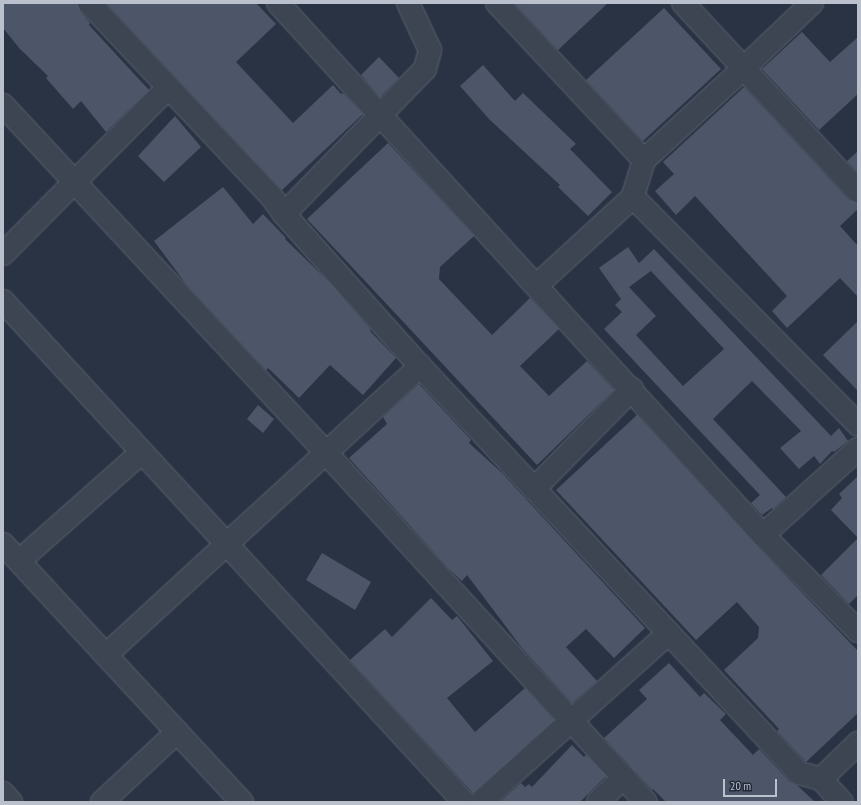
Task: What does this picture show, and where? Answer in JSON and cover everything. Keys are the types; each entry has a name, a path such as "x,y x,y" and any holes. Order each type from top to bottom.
{"street":[{"path":"88,3 271,196 284,214 420,366 799,773 821,779 842,802"},
{"path":"278,3 632,389 763,535 858,631"},
{"path":"284,214 425,69 430,50 408,3"},
{"path":"497,3 644,160"},
{"path":"683,3 858,191"},
{"path":"537,285 633,197 644,160 812,3"},
{"path":"3,254 168,88"},
{"path":"3,105 76,182 646,802"},
{"path":"633,197 858,424"},
{"path":"3,301 464,802"},
{"path":"106,655 420,366"},
{"path":"534,489 632,389"},
{"path":"763,535 858,449"},
{"path":"19,561 142,452"},
{"path":"3,544 242,802"},
{"path":"481,802 669,634"},
{"path":"102,802 177,732"},
{"path":"821,779 858,743"},
{"path":"598,802 624,777"},
{"path":"3,793 11,802"}],"building":[{"path":"3,3 77,3 80,11 90,23 89,25 149,90 106,132 81,101 73,109 46,78 48,76 20,49 3,28"},
{"path":"106,3 256,3 276,24 236,62 293,123 333,85 363,114 282,190"},
{"path":"514,3 608,3 558,50"},
{"path":"664,8 721,69 643,141 586,80"},
{"path":"802,32 830,62 858,37 858,94 819,130 762,69"},
{"path":"379,57 399,78 380,97 361,75"},
{"path":"483,65 515,101 523,93 576,144 570,149 612,192 588,216 558,187 560,185 489,119 460,86"},
{"path":"744,87 849,200 858,203 858,209 840,226 858,246 858,297 840,278 787,328 772,311 787,296 695,196 676,215 655,191 674,174 663,162"},
{"path":"175,116 201,147 164,182 138,156"},
{"path":"388,143 474,236 440,267 439,279 492,335 530,298 559,329 520,366 549,396 587,361 614,390 537,465 307,219"},
{"path":"858,151 858,173 847,161"},
{"path":"223,187 253,224 263,214 286,238 285,239 327,280 371,330 370,331 396,358 363,395 330,365 299,398 268,368 266,370 186,284 154,241"},
{"path":"628,247 639,263 654,249 831,436 839,428 848,441 834,452 832,451 820,464 814,456 799,469 780,448 801,431 752,381 713,419 786,497 773,509 772,508 762,515 751,503 760,495 604,329 622,312 615,305 621,299 599,268","holes":["651,271 724,349 683,386 636,335 656,316 629,287"]},
{"path":"858,321 858,391 823,355"},
{"path":"419,384 471,440 469,443 502,473 645,628 614,658 586,629 566,647 597,681 572,703 522,648 467,575 462,581 449,569 349,458 387,424 383,417"},
{"path":"258,405 274,419 263,433 247,419"},
{"path":"637,415 754,543 858,651 858,713 806,762 777,731 779,729 724,670 758,638 759,627 737,602 696,640 556,490"},
{"path":"858,476 858,538 831,510 842,498 839,494"},
{"path":"858,538 858,595 849,604 821,575"},
{"path":"322,553 371,582 355,610 306,580"},
{"path":"431,598 452,620 457,616 493,661 447,698 475,732 525,688 554,720 473,793 350,660 385,629 392,637"},
{"path":"669,663 700,697 704,693 726,714 720,720 753,755 759,749 790,782 798,786 815,802 666,802 653,789 652,790 604,738 647,699 639,690"},
{"path":"572,745 584,757 586,755 606,776 580,802 500,802 521,783 525,787 529,784 532,787"}]}
